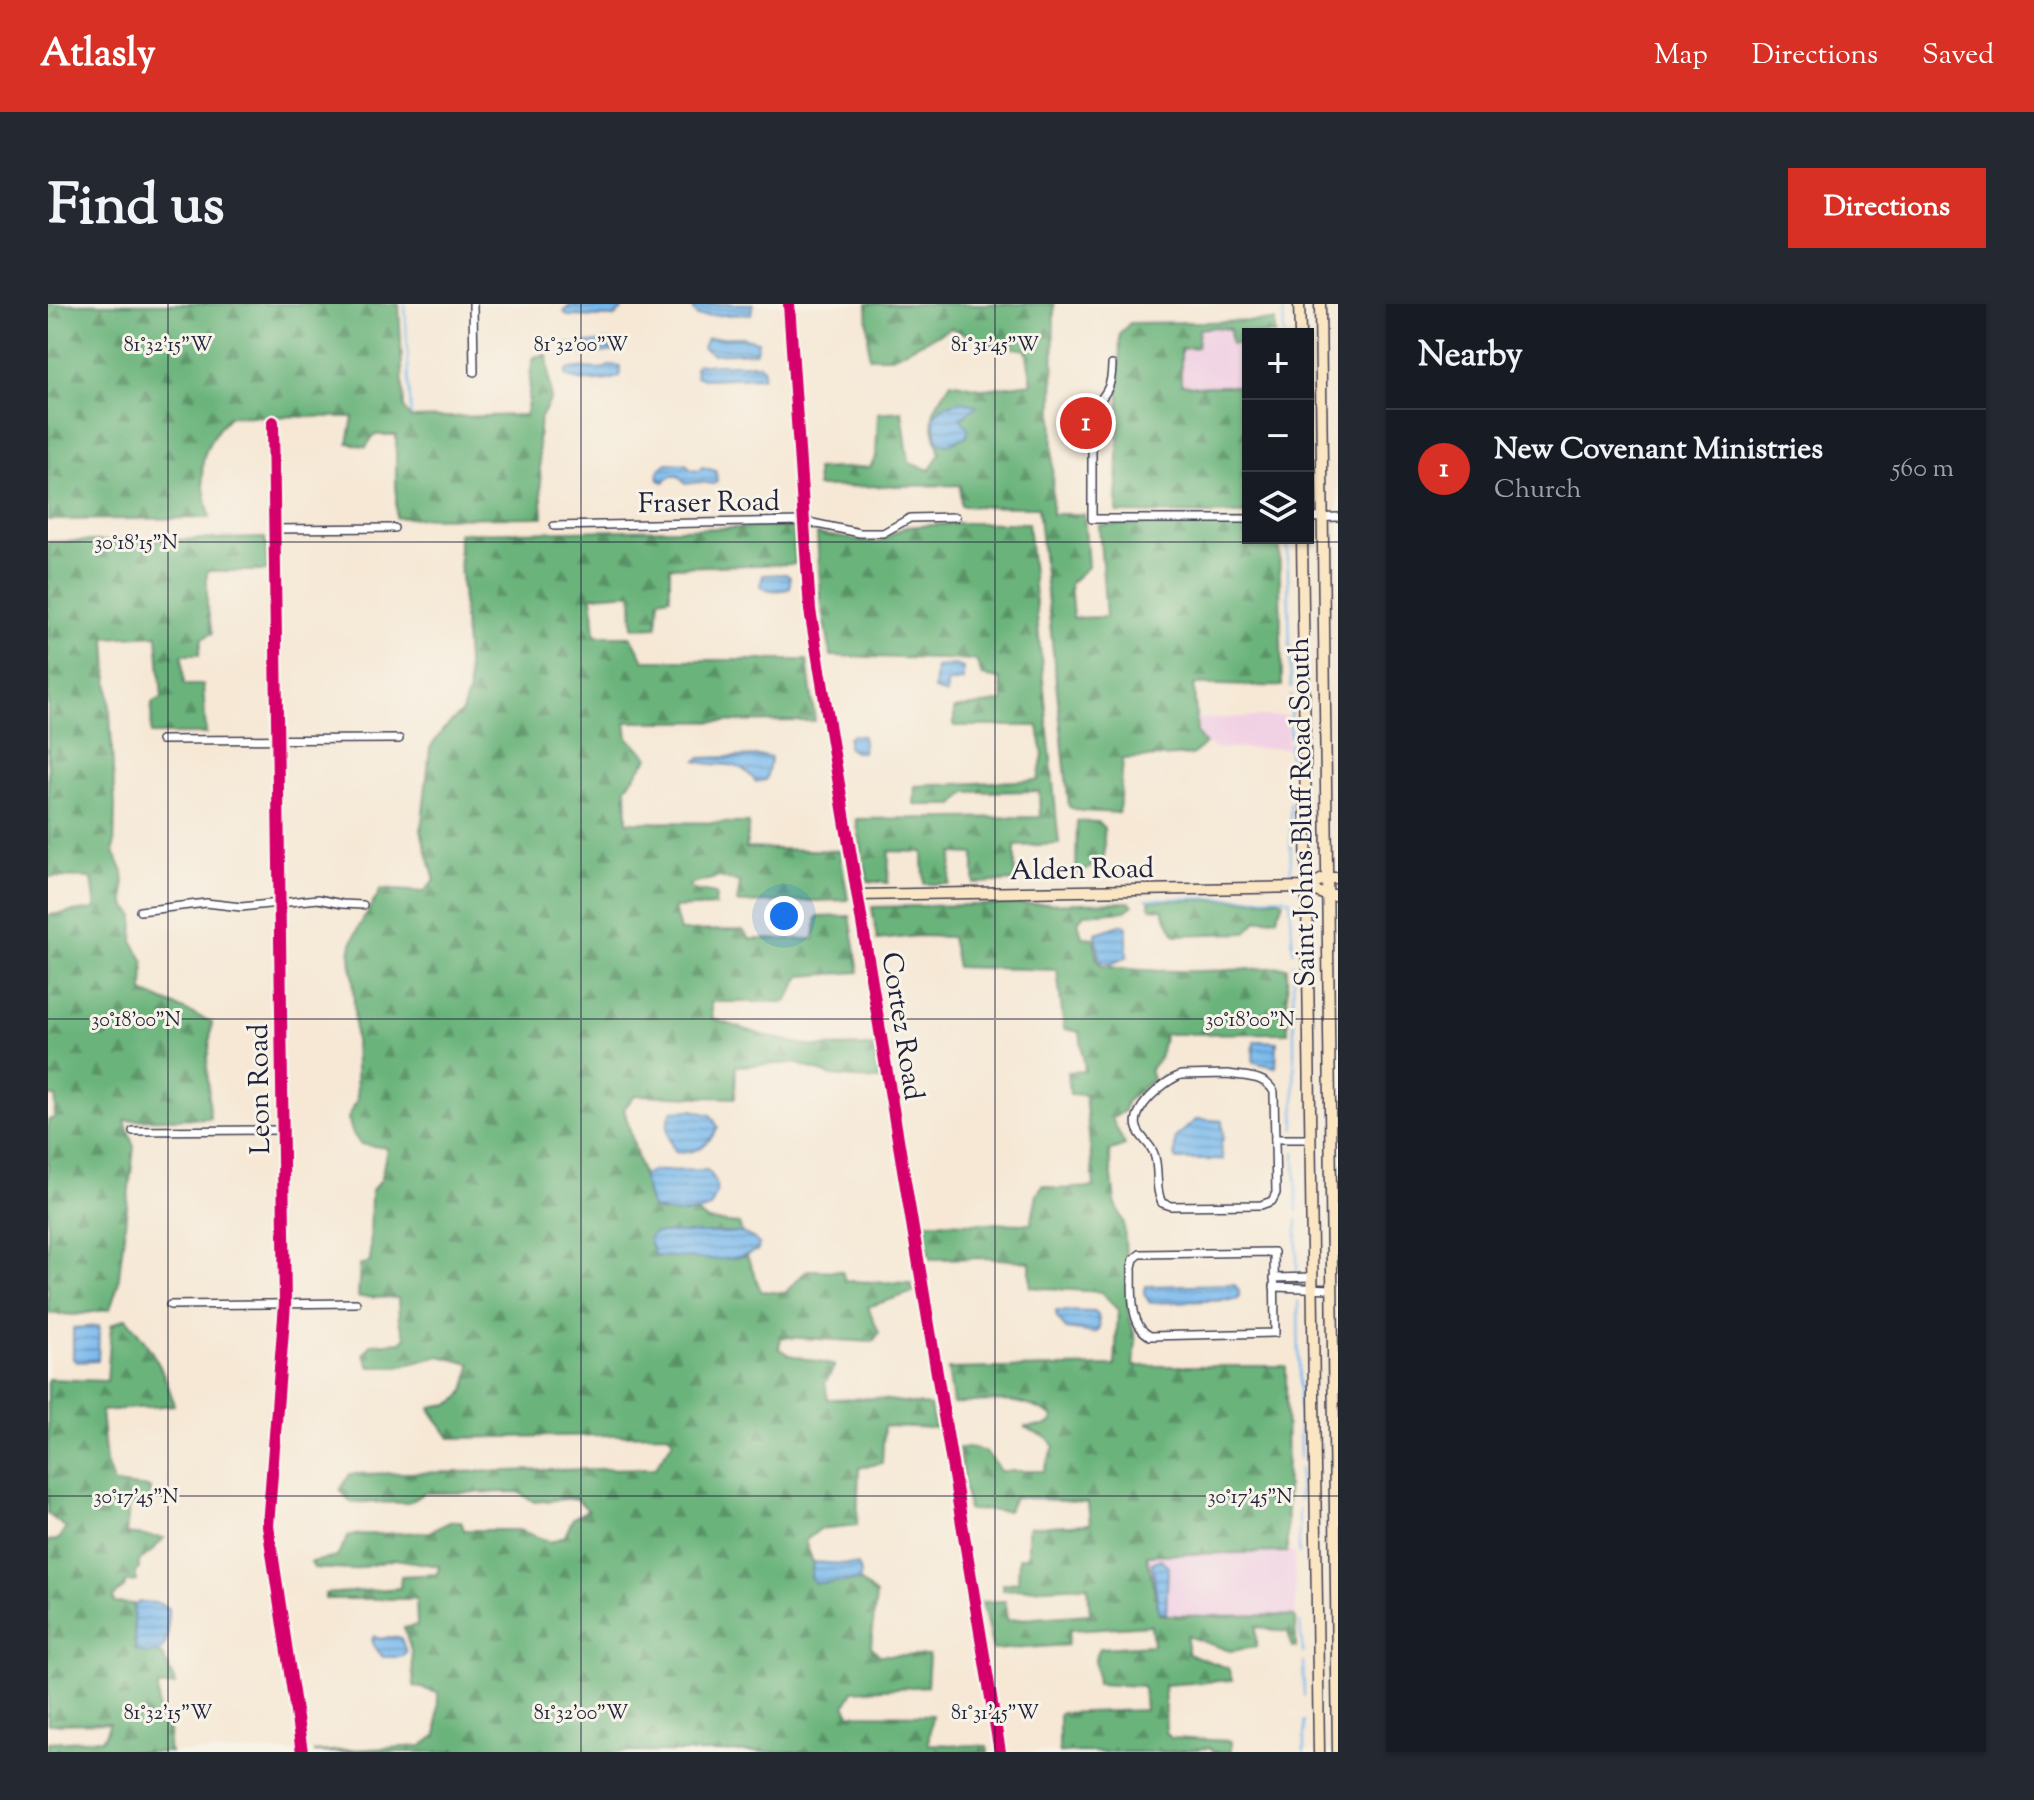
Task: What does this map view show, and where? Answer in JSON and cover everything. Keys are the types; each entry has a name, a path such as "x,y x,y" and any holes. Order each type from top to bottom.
{"main road":[{"name":"Cortez Road","path":"789,304 810,610 1000,1752"},
{"path":"1299,304 1300,328"},
{"name":"Saint Johns Bluff Road South","path":"1320,304 1338,1752"},
{"name":"Saint Johns Bluff Road South","path":"1302,544 1319,1752"},
{"name":"Alden Road","path":"1307,887 1325,878 1338,878"},
{"name":"Alden Road","path":"858,895 1307,887 1325,895 1338,895"},
{"path":"1318,1606 1337,1605"}],"street":[{"path":"473,304 474,372"},
{"path":"1112,365 1110,388 1092,416 1092,519 1242,519"},
{"name":"Leon Road","path":"273,422 285,1304 268,1526 302,1752"},
{"name":"Fraser Road","path":"554,526 803,521 849,531 883,533 910,518 956,517"},
{"path":"1314,518 1338,517"},
{"path":"273,529 394,528"},
{"path":"161,740 399,739"},
{"path":"140,911 206,903 241,907 318,899 363,905"},
{"path":"1228,1074 1263,1080 1270,1084 1274,1092 1275,1139 1276,1193 1272,1201 1261,1205 1171,1206 1162,1203 1158,1195 1154,1151 1139,1133 1136,1114 1174,1077 1181,1075 1228,1074"},
{"path":"133,1131 282,1130"},
{"path":"1275,1139 1310,1139"},
{"path":"1274,1252 1274,1278 1275,1333 1150,1336 1141,1332 1136,1323 1132,1267 1134,1259 1140,1254 1274,1252"},
{"path":"1274,1278 1312,1277"},
{"path":"1274,1287 1333,1289"},
{"path":"170,1305 356,1303"}],"shaded area":[{"path":"1199,329 1231,329 1231,344 1242,344 1242,386 1181,384 1181,349"},
{"path":"1287,716 1288,748 1217,749 1205,744 1197,734 1196,719"},
{"path":"1294,1552 1296,1620 1293,1616 1266,1614 1189,1617 1159,1614 1147,1555"}],"green space":[{"path":"48,304 399,304 404,407 410,418 525,415 534,357 547,354 551,399 540,419 538,439 543,517 396,518 396,435 374,435 366,447 348,443 353,417 229,416 205,453 202,475 210,518 48,520"},
{"path":"867,304 1054,304 1052,514 1084,514 1088,567 1070,583 1073,618 1106,617 1099,525 1242,523 1242,544 1279,544 1282,686 1194,685 1197,734 1205,744 1192,755 1123,759 1119,813 1081,811 1069,807 1038,507 961,506 960,485 817,487 816,469 870,467 876,457 878,413 902,411 909,463 930,470 940,453 933,415 951,382 985,389 1032,383 1026,350 988,343 951,328 892,357 869,357"},
{"path":"1275,321 1275,328 1242,328 1242,344 1231,344 1230,329 1199,329 1197,347 1181,349 1181,384 1242,386 1242,514 1117,513 1120,333 1130,323"},
{"path":"1028,523 1059,844 1015,846 1015,881 974,883 974,854 953,853 949,884 924,884 923,852 889,851 888,883 868,881 856,819 1040,817 1039,791 966,792 954,805 914,805 915,786 1038,780 1043,755 1038,726 954,726 954,709 1003,701 1000,679 982,676 976,660 831,656 821,598 817,534 877,543 905,527"},
{"path":"791,527 795,564 670,567 670,597 659,599 657,627 633,628 632,593 592,596 595,636 631,636 644,660 807,660 815,721 626,722 628,738 649,757 626,787 627,822 749,823 746,848 840,851 848,900 737,903 740,882 719,877 689,885 693,890 716,894 715,906 674,908 680,931 743,930 750,939 814,939 817,917 850,916 859,972 801,976 786,1002 711,1002 713,1019 814,1047 873,1046 879,1080 832,1076 795,1063 736,1066 735,1098 635,1095 624,1109 651,1207 660,1212 698,1213 708,1221 739,1224 742,1233 654,1233 730,1258 747,1256 761,1291 785,1293 807,1270 842,1271 845,1281 910,1283 914,1292 868,1307 879,1333 873,1342 781,1337 779,1348 790,1355 835,1366 825,1383 828,1399 874,1398 930,1406 935,1428 884,1426 882,1463 859,1468 857,1525 820,1529 805,1541 813,1562 811,1579 815,1583 859,1581 876,1595 871,1646 879,1655 929,1655 927,1686 853,1691 845,1705 850,1714 932,1715 928,1744 987,1746 988,1752 313,1752 422,1746 437,1735 438,1693 414,1686 411,1651 404,1628 417,1625 416,1599 325,1599 325,1594 400,1588 401,1576 437,1574 439,1566 395,1559 351,1570 314,1568 311,1562 337,1557 349,1535 429,1532 452,1521 461,1521 464,1530 519,1530 551,1542 565,1536 573,1518 588,1510 576,1498 534,1502 518,1492 424,1493 408,1503 350,1502 340,1490 350,1474 655,1468 673,1441 668,1434 450,1438 430,1409 449,1404 460,1397 466,1388 471,1364 440,1356 398,1367 370,1367 364,1354 372,1344 401,1342 406,1337 399,1322 398,1298 358,1297 360,1265 370,1262 371,1191 381,1180 387,1148 360,1144 348,1118 357,1099 351,951 357,930 381,889 424,892 435,880 421,832 430,748 462,712 469,690 458,533"},
{"path":"265,538 268,571 207,571 207,605 212,633 202,639 199,655 182,655 184,685 203,685 206,734 151,734 152,703 162,698 157,635 106,638 115,806 114,852 123,872 125,905 134,915 133,942 144,962 143,992 212,1022 207,1067 210,1118 125,1120 134,1147 118,1285 110,1309 75,1315 48,1313 48,1120 54,1118 56,1097 48,1096 48,915 96,909 92,878 48,877 48,542"},
{"path":"1077,821 1098,822 1104,828 1104,859 1078,875 1076,873"},
{"path":"1150,900 1283,901 1277,918 1257,920 1246,933 1175,935 1162,909 1151,908 1149,904"},
{"path":"1129,902 1133,905 1125,911 1084,914 1078,921 1082,937 1094,938 1097,960 1102,966 1171,971 1287,967 1288,1033 1165,1034 1159,1059 1149,1071 1153,1079 1126,1102 1124,1111 1112,1119 1125,1145 1109,1151 1115,1202 1124,1223 1129,1314 1136,1341 1134,1366 1286,1366 1287,1552 1147,1555 1159,1614 1277,1615 1294,1616 1296,1620 1296,1647 1292,1647 1288,1632 1256,1627 1256,1647 1230,1651 1187,1636 1187,1653 1228,1668 1232,1680 1164,1685 1166,1733 1171,1738 1231,1741 1231,1752 1214,1752 1209,1748 1168,1752 1059,1752 1059,1713 1145,1710 1143,1686 1097,1684 1095,1658 1100,1648 1153,1645 1151,1625 1070,1630 1067,1645 993,1650 982,1602 1005,1601 1007,1620 1090,1614 1088,1586 1002,1590 1002,1584 1018,1582 1019,1558 1028,1556 1028,1527 1090,1524 1088,1503 1014,1497 1008,1511 968,1510 959,1448 984,1452 1000,1471 1044,1471 1054,1447 1048,1438 1024,1427 1044,1426 1052,1422 1053,1417 1017,1402 953,1404 948,1369 1115,1366 1118,1310 1101,1292 1030,1287 1030,1262 986,1258 930,1259 923,1222 1031,1224 1037,1194 1043,1185 1057,1189 1094,1187 1085,1095 1070,1094 1067,1072 1085,1071 1080,1032 1064,1029 1057,970 957,967 951,937 877,940 872,907"},
{"path":"126,1318 156,1358 174,1405 101,1411 106,1463 114,1484 150,1488 149,1501 136,1502 129,1508 126,1534 164,1538 139,1561 139,1569 135,1573 137,1581 126,1582 124,1588 113,1597 114,1603 134,1604 135,1649 163,1655 176,1685 158,1687 159,1725 170,1729 170,1752 48,1752 48,1742 103,1739 110,1723 48,1724 48,1541 58,1540 66,1528 48,1514 48,1379 107,1381 111,1325"}],"water":[{"path":"693,304 753,304 751,314 697,316"},
{"path":"570,305 620,306 622,310 614,317 568,316 564,312"},
{"path":"741,337 758,341 756,352 713,354 703,348 707,338"},
{"path":"612,341 620,344 620,350 585,354 565,349 565,345"},
{"path":"698,364 758,364 764,369 763,377 703,379 696,376 695,367"},
{"path":"620,366 620,376 593,381 566,376 566,371 571,369 600,369"},
{"path":"963,401 977,406 960,418 968,428 967,436 948,444 938,442 933,417 943,406"},
{"path":"667,463 686,464 691,470 699,471 702,467 716,471 717,482 685,484 679,476 671,476 664,482 659,480 658,471"},
{"path":"786,574 790,577 790,588 775,590 760,587 763,575"},
{"path":"955,665 963,668 963,681 947,683 947,694 934,690 936,667"},
{"path":"863,736 863,752 848,748 848,737"},
{"path":"771,757 766,780 756,782 735,766 696,761 700,758"},
{"path":"1123,924 1127,927 1127,957 1111,964 1103,963 1099,958 1096,933"},
{"path":"1254,1042 1277,1042 1276,1067 1253,1062"},
{"path":"693,1110 711,1115 718,1127 701,1147 689,1152 675,1152 668,1132 672,1111"},
{"path":"1197,1119 1222,1121 1223,1139 1220,1144 1223,1160 1177,1160 1175,1138"},
{"path":"707,1170 717,1188 710,1208 680,1214 651,1207 642,1175 653,1171"},
{"path":"654,1233 742,1233 759,1244 758,1250 734,1258 655,1256 648,1238"},
{"path":"1234,1284 1239,1290 1239,1297 1235,1300 1150,1303 1144,1294 1146,1286"},
{"path":"1056,1311 1094,1312 1098,1315 1100,1329 1095,1333 1066,1329"},
{"path":"99,1326 98,1361 77,1362 73,1359 73,1328"},
{"path":"1161,1559 1168,1567 1166,1614 1159,1612 1152,1563"},
{"path":"813,1562 858,1565 861,1572 859,1581 815,1583 811,1579"},
{"path":"138,1602 158,1603 168,1608 168,1637 161,1652 146,1654 136,1650 133,1608"},
{"path":"374,1636 380,1639 401,1638 406,1652 401,1657 383,1657 374,1646"}],"waterway":[{"path":"405,304 411,416"},
{"path":"1283,313 1284,328"},
{"path":"1287,544 1291,687"},
{"path":"1290,737 1291,695"},
{"path":"1289,758 1290,744"},
{"path":"1290,802 1291,876"},
{"path":"1146,899 1284,897 1289,900"},
{"path":"1290,899 1293,951"},
{"path":"1293,964 1295,1129"},
{"path":"1295,1152 1297,1211"},
{"path":"1297,1220 1297,1270"},
{"path":"1298,1301 1300,1459"},
{"path":"1299,1500 1300,1467"},
{"path":"1299,1509 1299,1554"},
{"path":"1300,1623 1303,1653"},
{"path":"1303,1662 1304,1696"},
{"path":"1304,1721 1304,1752"}],"cycle path":[{"path":"789,304 810,610 1000,1752"},
{"path":"273,422 285,1304 268,1526 302,1752"}],"place":[{"name":"New Covenant Ministries","path":"1086,423"}]}
